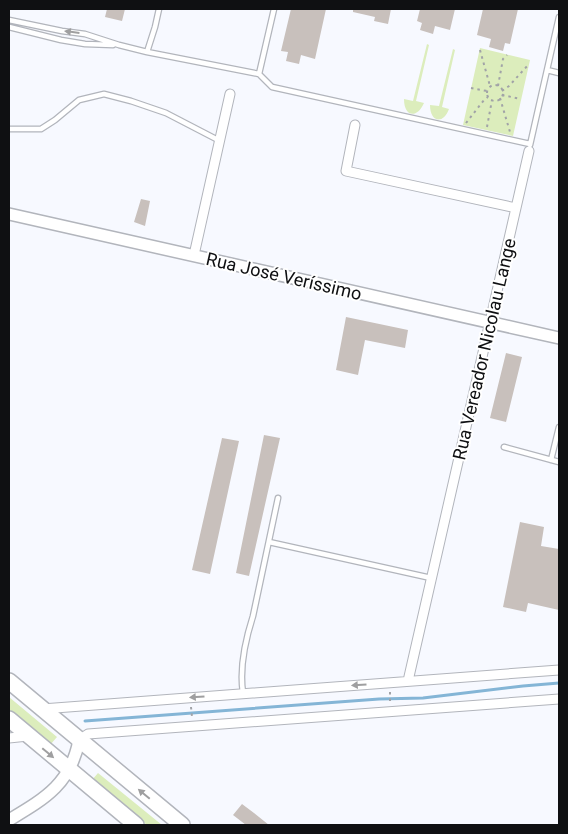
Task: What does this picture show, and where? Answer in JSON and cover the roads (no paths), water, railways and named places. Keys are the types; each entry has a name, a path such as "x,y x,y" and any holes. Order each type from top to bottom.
{"highway":[{"path":"9,681 182,825"},
{"path":"9,720 136,825"}],"street":[{"path":"194,255 230,94"},
{"path":"355,125 346,170 516,208"},
{"name":"Rua Vereador Nicolau Lange","path":"408,681 530,147"},
{"name":"Rua José Veríssimo","path":"9,214 559,338"},
{"path":"42,708 559,670"},
{"path":"9,820 47,796 58,785 69,769 79,740 88,734 559,699"},
{"path":"9,738 28,736"}],"lane":[{"path":"147,52 159,9"},
{"path":"259,74 274,9"},
{"name":"Rua Vereador Nicolau Lange","path":"530,147 547,70 557,41 559,17"},
{"path":"9,20 85,34 147,52 259,74 272,87 530,147"},
{"path":"9,27 85,44 119,45"},
{"path":"547,70 559,73"},
{"path":"9,129 41,129 79,100 104,94 166,113 220,141"},
{"path":"551,460 559,427"},
{"path":"504,447 559,462"},
{"path":"243,694 241,683 242,665 247,633 253,616 278,498"},
{"path":"268,542 431,579"}],"waterway":[{"path":"85,721 379,699 423,698 559,683"}]}
